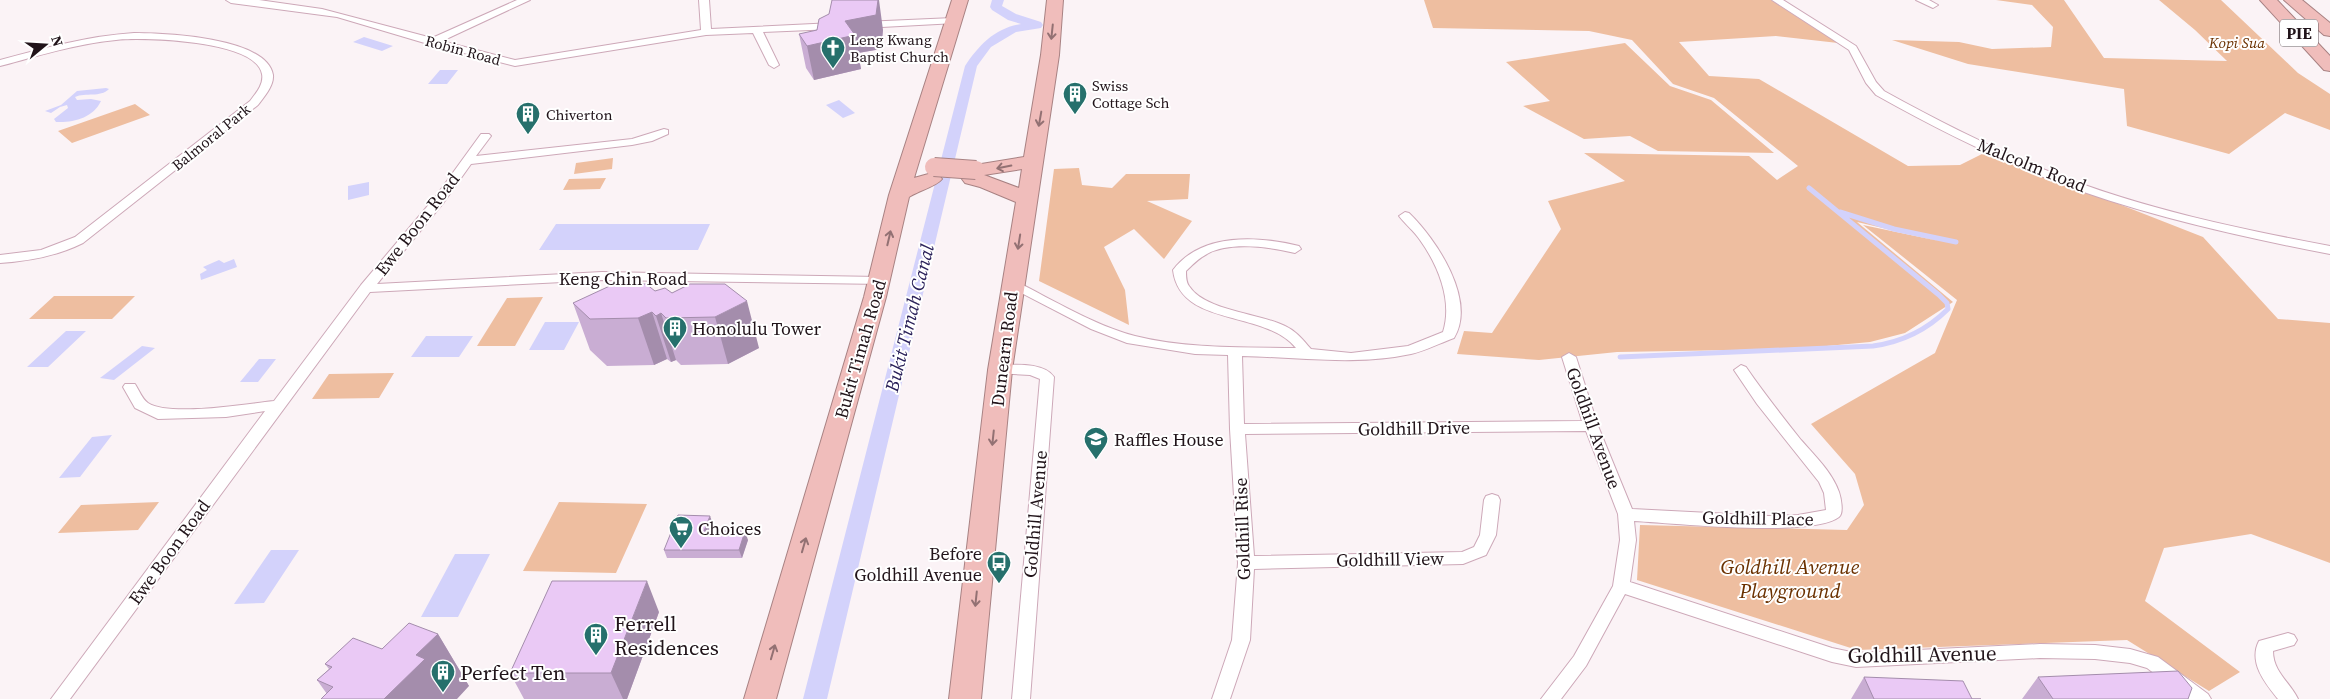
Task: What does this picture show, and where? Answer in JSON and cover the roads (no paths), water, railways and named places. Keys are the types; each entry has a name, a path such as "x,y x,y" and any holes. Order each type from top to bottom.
{"highway":[{"name":"Bukit Timah Road","path":"760,699 879,281 899,195 960,0"},
{"name":"Dunearn Road","path":"968,698 1000,370 1050,55 1055,0"},
{"name":"PIE","path":"2268,0 2330,66"},
{"name":"PIE","path":"2292,0 2330,30"},
{"path":"2306,0 2330,30"},
{"path":"914,147 920,158 933,173"},
{"path":"899,195 933,173 974,174 1033,161"},
{"path":"974,174 986,182 1026,199"}],"street":[{"name":"Robin Road","path":"231,0 287,5 351,18 431,42 515,63 706,32 953,22"},
{"path":"431,42 525,0"},
{"path":"704,0 706,32"},
{"name":"Malcolm Road","path":"1777,0 1853,48 1871,83 1880,93 1918,114 2006,157 2056,178 2141,206 2268,238 2330,250"},
{"path":"1921,0 1933,6"},
{"path":"757,30 774,65"},
{"name":"Balmoral Park","path":"0,63 75,44 133,36 216,43 246,52 263,64 268,71 267,82 263,92 254,103 79,240 60,250 44,254 0,259"},
{"name":"Ewe Boon Road","path":"466,162 632,142 648,139 664,132"},
{"name":"Ewe Boon Road","path":"60,699 277,405 366,288 440,199 485,136"},
{"path":"1012,285 1096,326 1132,340 1195,350 1307,353 1351,357 1410,350 1450,335 1454,314 1433,246 1418,227 1405,216"},
{"path":"1295,249 1268,242 1218,245 1202,251 1179,270 1182,287 1194,298 1214,307 1280,328 1301,342 1307,353"},
{"name":"Keng Chin Road","path":"366,288 602,276 879,281"},
{"name":"Goldhill Rise","path":"1221,699 1241,640 1246,563 1236,429 1235,355"},
{"name":"Goldhill Avenue","path":"1550,699 1580,661 1621,586 1628,540 1626,514 1591,426 1569,357"},
{"name":"Goldhill Avenue","path":"1000,370 1029,370 1047,377 1021,699"},
{"name":"Goldhill Place","path":"1626,514 1788,522 1830,518 1834,513 1832,493 1825,479 1768,409 1741,370"},
{"path":"130,387 140,405 158,414 226,412 277,405"},
{"name":"Goldhill Drive","path":"1236,429 1591,426"},
{"name":"Goldhill View","path":"1246,563 1463,558 1480,551 1488,534 1492,500"},
{"name":"Goldhill Avenue","path":"1621,586 1856,660 2040,651 2095,652 2130,656 2152,662 2202,699"},
{"path":"2288,640 2265,646 2262,654 2270,672 2289,699"}],"water":[{"path":"364,37 393,46 382,51 353,42"},
{"path":"440,70 458,70 447,84 428,84"},
{"path":"109,89 105,92 75,97 77,100 91,99 101,101 93,112 82,118 69,122 56,122 54,119 68,108 67,105 51,113 45,111 61,105 77,91"},
{"path":"839,100 855,113 843,118 826,105"},
{"path":"369,182 369,195 348,200 348,186"},
{"path":"556,224 710,224 698,250 539,250"},
{"path":"234,259 237,267 201,280 200,274 207,270 203,267 219,260 224,263"},
{"path":"545,322 579,322 564,350 529,350"},
{"path":"66,331 86,331 48,367 27,367"},
{"path":"426,336 473,336 459,357 411,357"},
{"path":"142,346 155,348 114,380 100,378"},
{"path":"259,359 276,359 258,382 240,382"},
{"path":"112,435 80,477 59,478 92,437"},
{"path":"271,550 299,550 264,603 234,604"},
{"path":"455,554 490,554 458,617 421,617"}],"waterway":[{"name":"Bukit Timah Canal","path":"998,0 996,7 1012,17 1034,24"},
{"name":"Bukit Timah Canal","path":"815,699 971,66 987,44 1013,29 1037,25"},
{"path":"1620,357 1873,346 1913,334 1932,323 1948,309 1947,303 1939,295 1809,188"},
{"path":"1840,212 1894,229 1956,242"}],"place":[{"name":"Leng Kwang Baptist Church","path":"833,69"},
{"name":"Swiss Cottage Sch","path":"1075,115"},
{"name":"Chiverton","path":"528,135"},
{"name":"Honolulu Tower","path":"675,349"},
{"name":"Raffles House","path":"1096,460"},
{"name":"Choices","path":"681,549"},
{"name":"Before Goldhill Avenue","path":"999,584"},
{"name":"Ferrell Residences","path":"596,656"},
{"name":"Perfect Ten","path":"443,693"}],"park label":[{"name":"Kopi Sua","path":"2237,42"},
{"name":"Goldhill Avenue Playground","path":"1790,578"}]}
